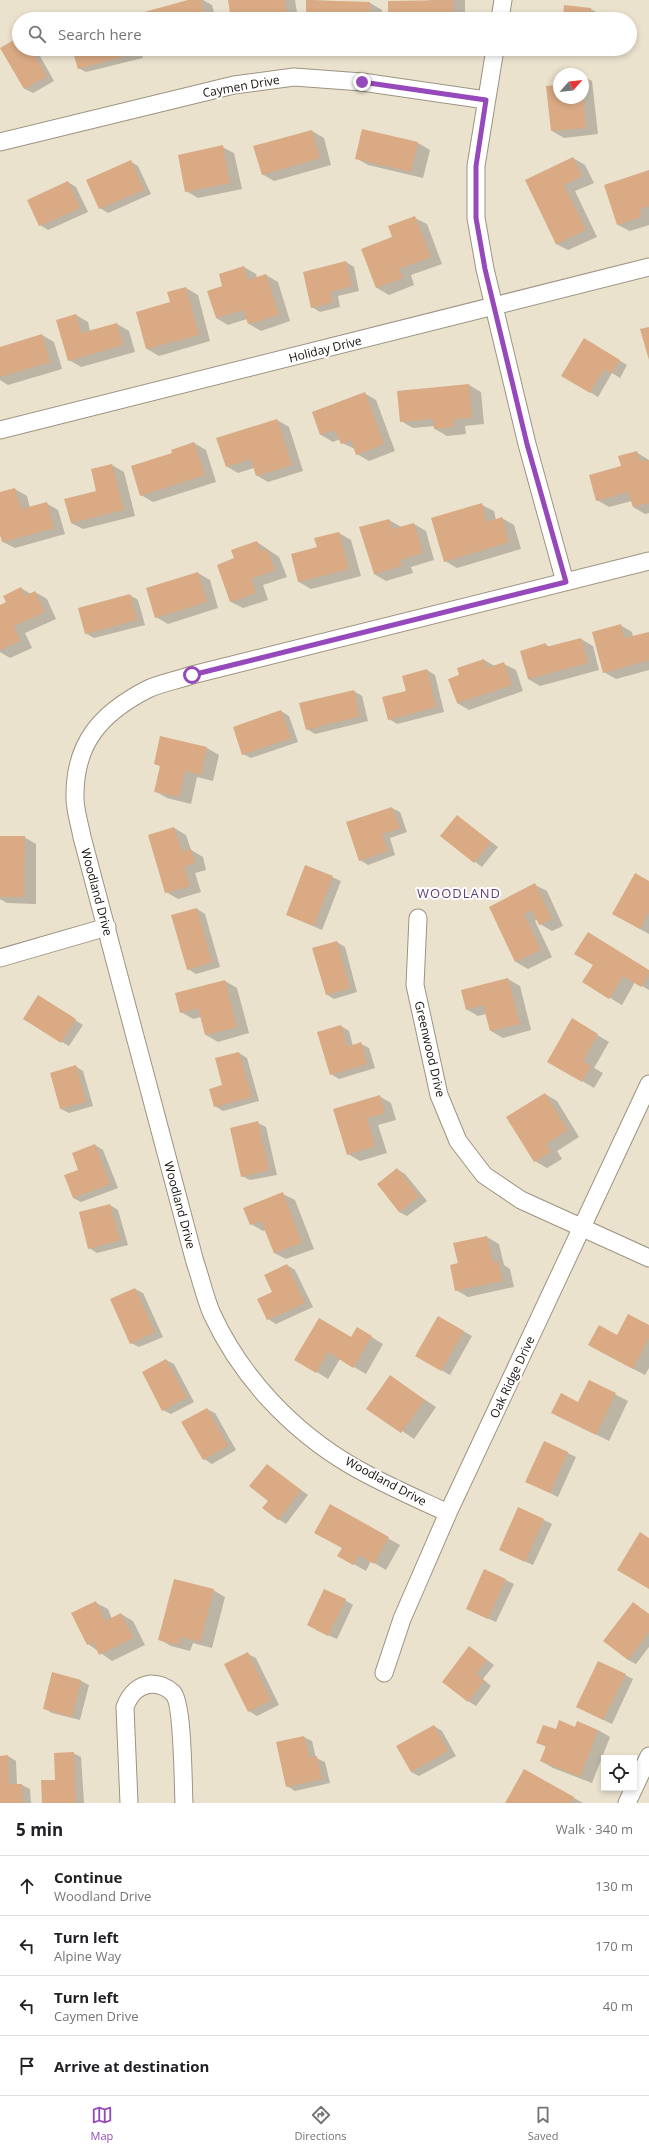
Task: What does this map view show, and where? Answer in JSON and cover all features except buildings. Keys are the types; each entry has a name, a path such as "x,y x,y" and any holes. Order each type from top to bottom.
{"street":[{"path":"501,12 503,0"},
{"path":"494,56 476,166 476,218 494,306 527,444 566,582"},
{"name":"Caymen Drive","path":"0,142 234,85 294,77 362,82 486,100"},
{"name":"Holiday Drive","path":"0,430 649,267"},
{"name":"Woodland Drive","path":"448,1513 352,1466 307,1433 267,1397 237,1359 212,1313 195,1262 82,837 75,799 78,768 89,735 113,710 149,689 192,675 649,560"},
{"name":"Greenwood Drive","path":"418,918 415,985 439,1096 458,1140 484,1175 521,1200 649,1258"},
{"path":"0,958 107,927"},
{"name":"Oak Ridge Drive","path":"384,1673 402,1618 448,1513 649,1084"},
{"path":"129,1803 125,1706 130,1694 143,1685 158,1684 174,1693 179,1709 184,1803"},
{"path":"627,1803 638,1788 649,1756"}],"district":[{"name":"WOODLAND","path":"459,893"}],"route":[{"path":"192,675 566,582 527,444 485,269 476,218 476,166 486,100 362,82"}]}
